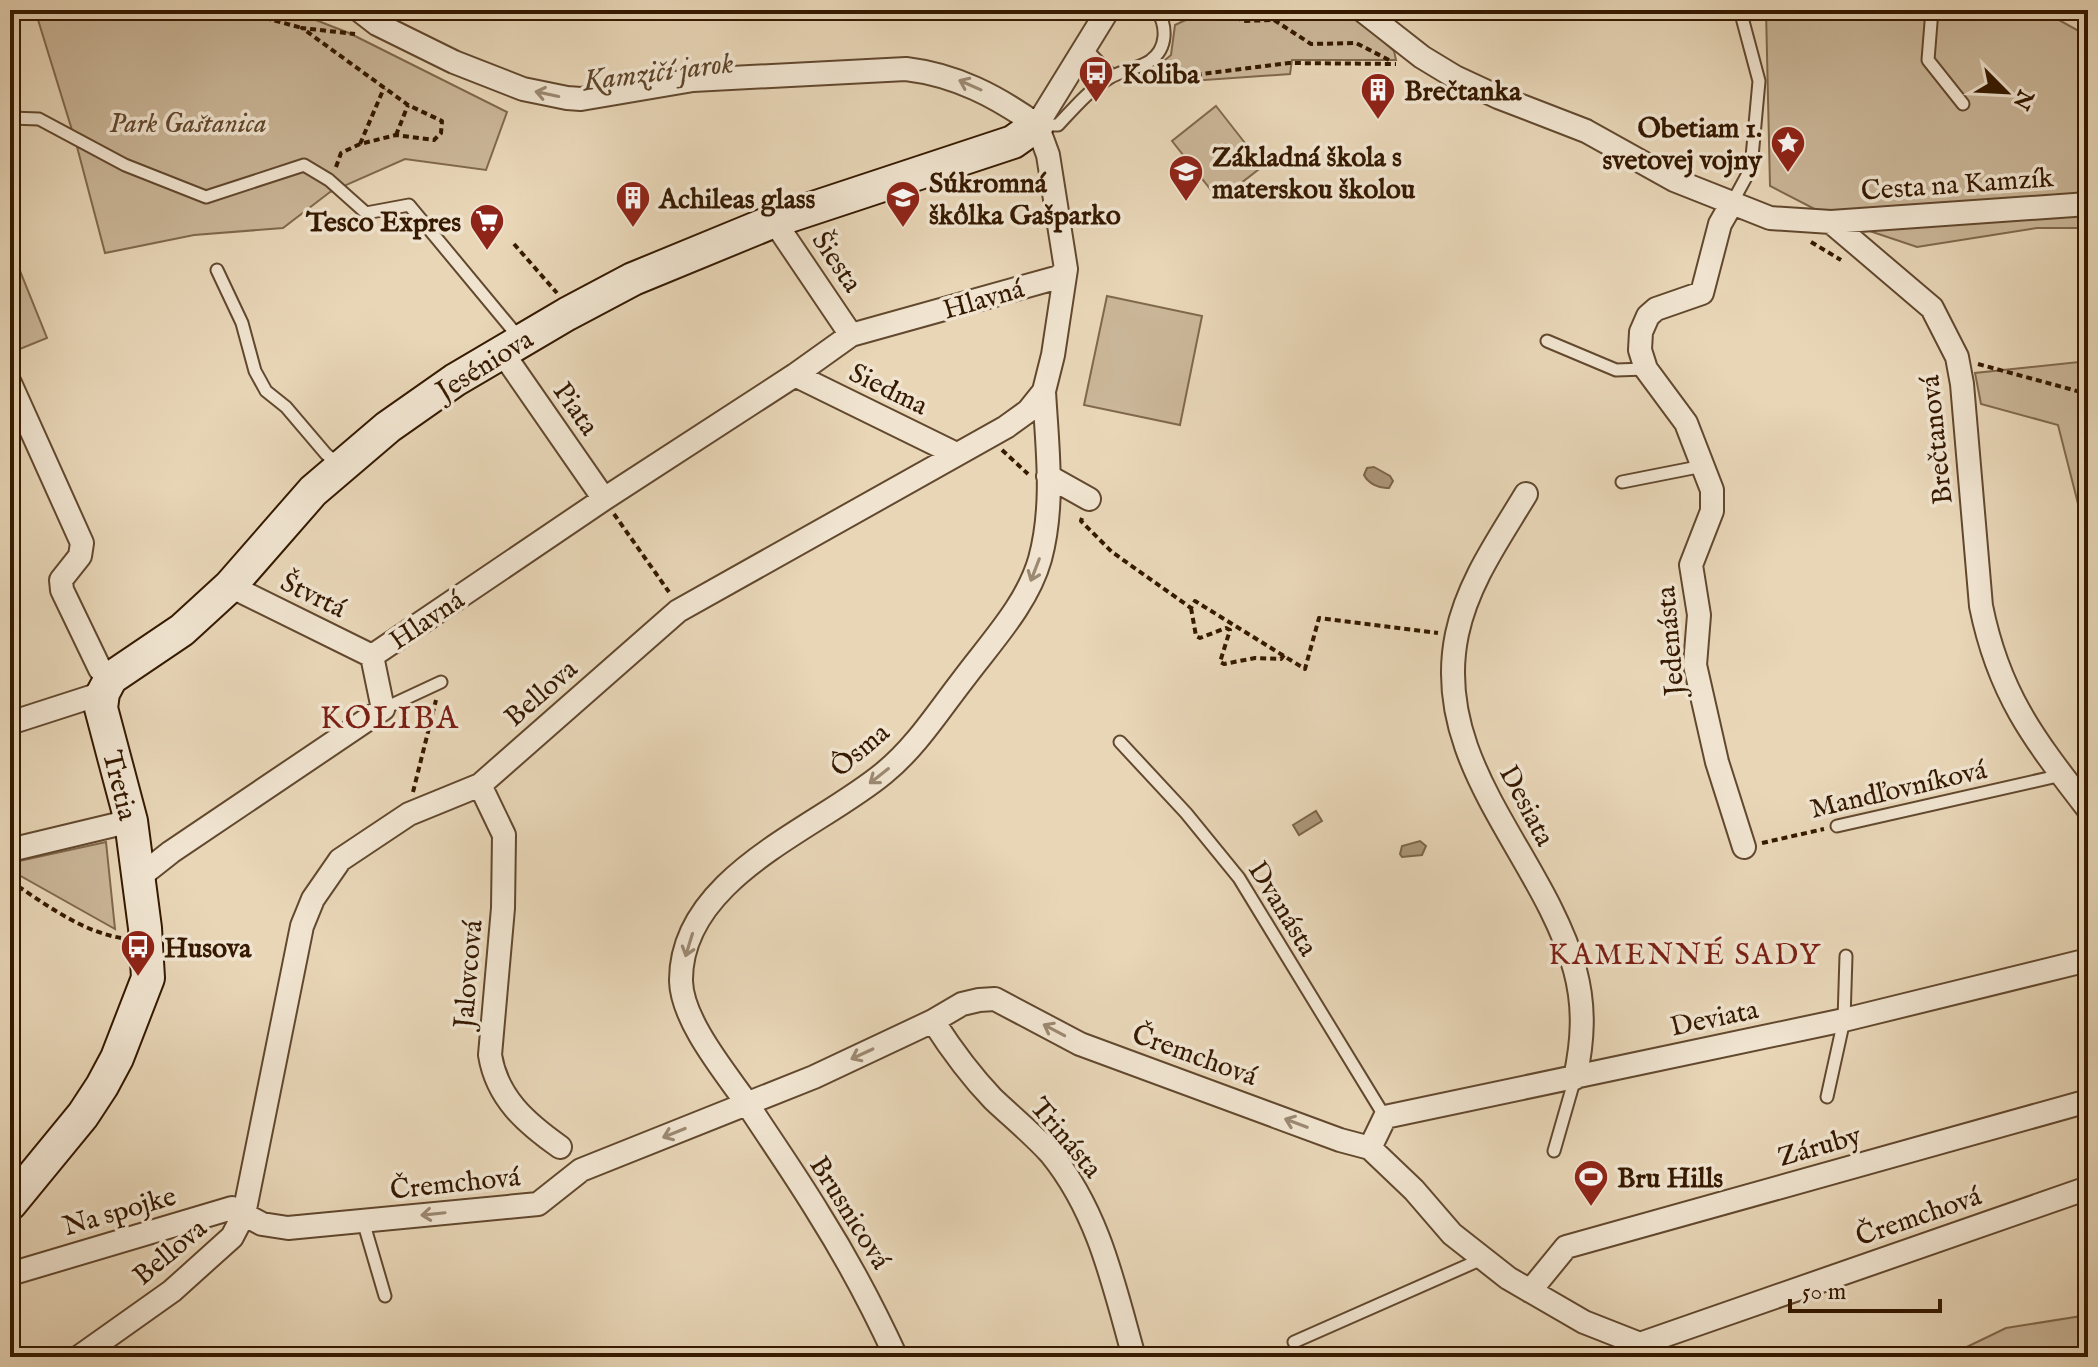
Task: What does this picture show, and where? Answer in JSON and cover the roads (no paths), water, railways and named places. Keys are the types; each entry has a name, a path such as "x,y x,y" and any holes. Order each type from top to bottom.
{"street":[{"path":"359,10 396,35 454,62 523,89 549,95 581,99 693,80 906,69 931,72 964,82 1037,125 1108,10"},
{"path":"1364,11 1422,57 1455,77 1586,131 1674,180 1770,218 1831,222"},
{"name":"Jeséniova","path":"10,723 107,686 182,630 230,586 313,491 341,466 388,427 455,380 511,346 633,279 774,221 1013,142 1037,125"},
{"name":"Bellova","path":"79,1357 172,1291 232,1237 244,1214 302,926 313,899 340,860 409,814 480,785 681,609 1018,420 1044,391 1053,355 1066,269 1048,155 1037,125"},
{"path":"1646,369 1639,343 1646,320 1663,305 1702,293 1720,224 1732,203"},
{"name":"Cesta na Kamzík","path":"1831,222 2088,204"},
{"name":"Šiesta","path":"774,221 851,335"},
{"name":"Brečtanová","path":"1831,222 1932,308 1957,357 1981,606 1987,639 2010,698 2023,721 2088,809"},
{"name":"Hlavná","path":"383,709 372,656 851,335 1059,277 1066,269"},
{"name":"Piata","path":"511,346 604,499"},
{"name":"Jedenásta","path":"1646,369 1686,423 1712,490 1712,511 1691,565 1699,615 1695,665 1717,762 1744,847"},
{"name":"Siedma","path":"795,375 956,454"},
{"path":"10,383 82,543 80,556 61,580 62,590 107,686"},
{"name":"Ôsma","path":"746,1104 710,1050 685,1001 681,981 686,951 698,919 714,896 737,875 885,773 909,749 1022,599 1039,560 1045,534 1049,485 1044,391"},
{"path":"1049,485 1089,499"},
{"name":"Desiata","path":"1526,494 1478,572 1465,603 1456,635 1452,686 1460,734 1480,779 1556,922 1575,969 1583,1020 1582,1046 1575,1078"},
{"name":"Štvrtá","path":"230,586 372,656"},
{"name":"Tretia","path":"107,686 101,708 131,821 138,878"},
{"path":"10,1204 83,1115 117,1058 134,1018 148,978 147,940 138,878 171,852 383,709"},
{"name":"Jalovcová","path":"480,785 504,835 503,908 490,1055 493,1069 513,1108 533,1128 560,1147"},
{"path":"10,850 131,821"},
{"name":"Deviata","path":"1385,1117 1844,1020 2088,960"},
{"name":"Čremchová","path":"244,1214 262,1224 288,1228 538,1204 581,1170 814,1077 933,1021 962,1004 995,999 1080,1044 1340,1140 1370,1148 1414,1190 1452,1234 1482,1259 1584,1322 1643,1351 2088,1188"},
{"name":"Trinásta","path":"933,1021 970,1073 1033,1135 1075,1187 1093,1223 1108,1265 1134,1357"},
{"name":"Záruby","path":"1530,1291 1566,1247 2088,1101"},
{"name":"Brusnicová","path":"746,1104 818,1211 863,1286 896,1357"},
{"path":"1370,1148 1385,1117"},
{"name":"Na spojke","path":"10,1274 232,1208 244,1214"}],"lane":[{"path":"1037,125 1058,125 1087,94 1112,76 1152,60 1163,43 1165,23 1157,10"},
{"path":"1732,203 1751,168 1759,81 1740,10"},
{"path":"1932,10 1928,60 1963,104"},
{"path":"1085,48 1112,76"},
{"path":"10,118 39,119 125,165 206,197 304,165 329,180 366,213 409,205 511,346"},
{"path":"217,270 242,323 255,371 266,391 286,407 326,454 341,466"},
{"path":"1547,341 1616,370 1646,369"},
{"path":"1622,482 1704,466"},
{"path":"383,709 441,682"},
{"name":"Dvanásta","path":"1120,742 1186,813 1239,878 1385,1117"},
{"name":"Mandľovníková","path":"1837,826 2062,775"},
{"path":"1827,1097 1844,1020 1846,956"},
{"name":"Desiata","path":"1554,1151 1575,1078"},
{"path":"363,1221 385,1296"},
{"path":"1294,1342 1482,1259"}],"place":[{"name":"Koliba","path":"1096,104"},
{"name":"Brečtanka","path":"1378,121"},
{"name":"Obetiam 1. svetovej vojny","path":"1788,174"},
{"name":"Základná škola s materskou školou","path":"1186,203"},
{"name":"Achileas glass","path":"633,229"},
{"name":"Súkromná škôlka Gašparko","path":"903,229"},
{"name":"Tesco Expres","path":"487,252"},
{"name":"Husova","path":"138,978"},
{"name":"Bru Hills","path":"1591,1208"}],"district":[{"name":"KOLIBA","path":"390,717"},
{"name":"KAMENNÉ SADY","path":"1685,954"}],"water label":[{"name":"Kamzičí jarok","path":"658,71"}],"park label":[{"name":"Park Gaštanica","path":"188,122"}]}
